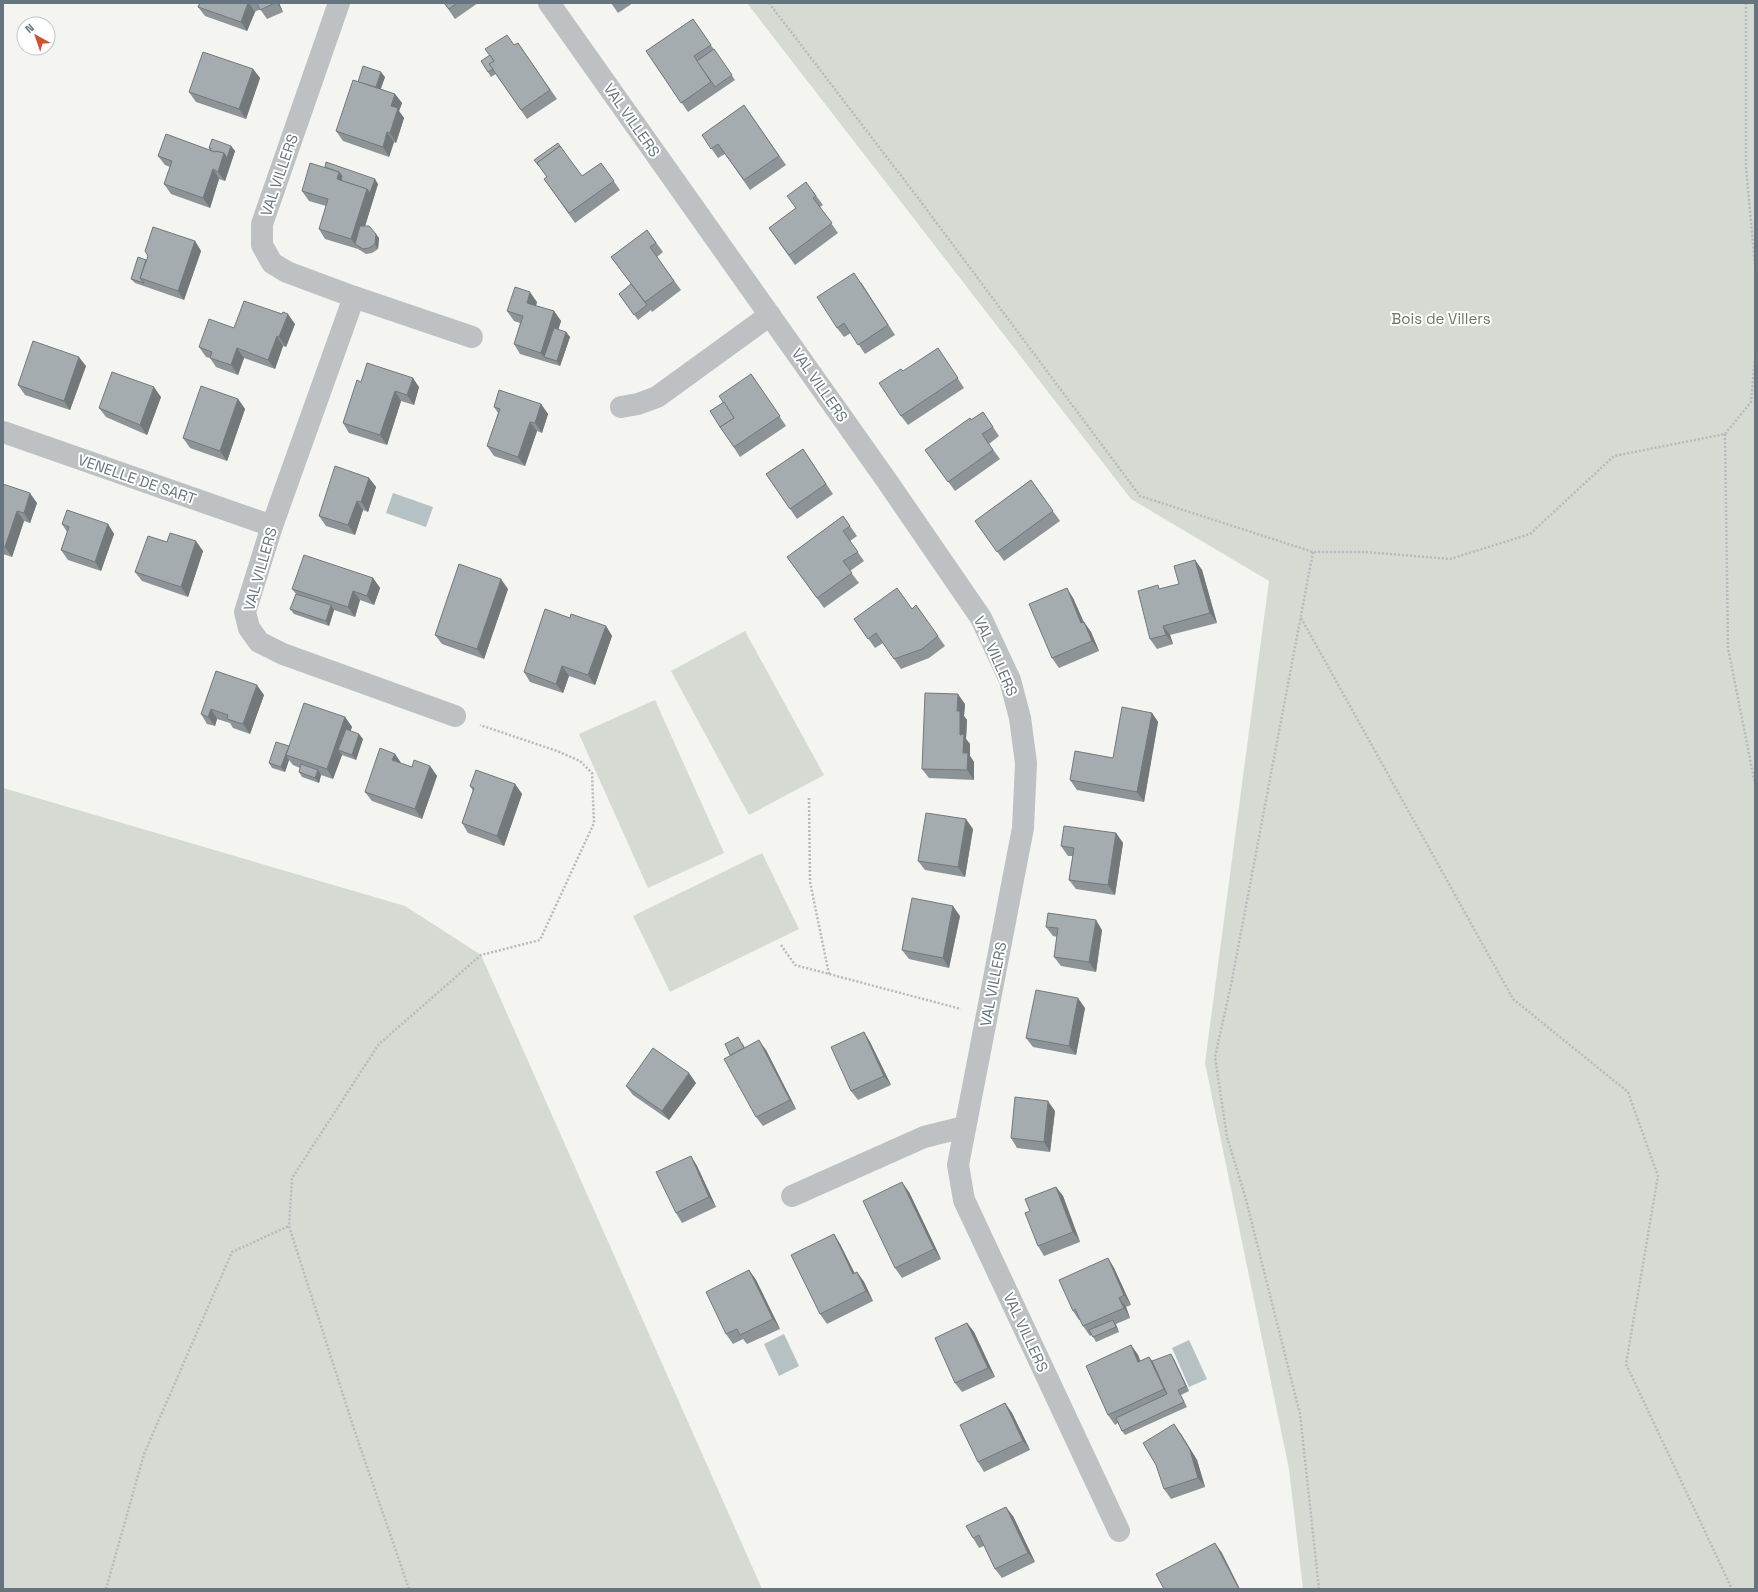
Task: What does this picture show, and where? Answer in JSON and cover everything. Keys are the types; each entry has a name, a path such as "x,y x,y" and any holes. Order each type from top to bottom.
{"street":[{"name":"VAL VILLERS","path":"339,3 262,224 262,244 272,263 288,272 354,297 472,337"},
{"name":"VAL VILLERS","path":"549,3 770,315 981,618 1010,680 1020,718 1026,763 1022,828 958,1165 964,1200 1119,1531"},
{"name":"VAL VILLERS","path":"354,297 272,526 245,612 248,628 258,642 283,654 455,716"},
{"path":"621,407 638,404 657,397 770,315"},
{"name":"VENELLE DE SART","path":"3,432 272,526"},
{"path":"792,1196 924,1136 964,1127"}],"path":[{"path":"768,3 918,198 1140,496 1313,552 1366,552 1450,559 1530,534 1614,456 1725,434 1751,402 1755,358"},
{"path":"1746,3 1746,168 1755,265"},
{"path":"1725,434 1728,648 1755,784"},
{"path":"1313,552 1231,985 1215,1057 1227,1137 1245,1196 1300,1414 1319,1589"},
{"path":"1301,618 1513,999 1628,1092 1658,1176 1626,1364 1732,1589"},
{"path":"409,1589 355,1432 289,1226 292,1178 379,1044 481,954 540,940 594,823 592,773 580,762 557,751 455,716"},
{"path":"809,798 810,882 829,974"},
{"path":"781,945 796,965 987,1016"},
{"path":"106,1589 144,1454 232,1252 289,1226"}],"green space":[{"name":"Bois de Villers","path":"747,3 1755,3 1755,1589 1303,1589 1289,1469 1205,1063 1269,581 1131,499"},
{"path":"745,631 824,775 749,815 671,671"},
{"path":"655,700 724,853 648,888 579,734"},
{"path":"3,788 405,906 481,955 762,1589 3,1589"},
{"path":"762,853 799,929 670,992 633,916"}],"shaded area":[{"path":"393,493 433,507 426,527 386,513"},
{"path":"784,1334 799,1366 779,1376 764,1344"},
{"path":"1189,1340 1207,1379 1189,1387 1172,1348"}],"building":[{"path":"200,3 248,3 241,22 198,7"},
{"path":"257,3 275,3 260,10"},
{"path":"444,3 457,3 449,9"},
{"path":"693,19 711,45 694,56 711,82 681,103 646,51"},
{"path":"507,35 514,45 518,43 550,90 521,110 489,64 494,61 485,49"},
{"path":"714,49 732,75 715,87 697,61"},
{"path":"203,52 253,69 239,109 189,92"},
{"path":"490,55 494,61 489,64 493,69 488,72 481,61"},
{"path":"363,66 381,72 376,87 358,82"},
{"path":"353,80 395,94 391,106 398,108 390,133 387,132 383,147 336,131"},
{"path":"744,105 779,156 744,180 718,144 711,149 702,135"},
{"path":"166,134 215,152 224,153 218,172 213,169 203,198 164,184 172,161 158,156"},
{"path":"212,139 231,146 227,158 224,153 210,150 211,148 209,148"},
{"path":"558,143 560,146 537,163 540,167 534,160"},
{"path":"560,146 582,176 601,163 614,181 569,213 544,179 547,177 537,163"},
{"path":"326,162 375,179 370,193 367,189 341,181 342,176 339,172 325,167"},
{"path":"310,163 339,172 337,179 367,189 351,239 319,229 328,199 302,191"},
{"path":"806,182 816,196 813,198 832,223 789,255 769,228 796,208 787,196"},
{"path":"360,226 369,226 376,234 375,244 369,248 363,249 355,244"},
{"path":"153,227 195,241 178,291 140,278 148,256 145,251"},
{"path":"647,230 656,243 650,247 674,281 645,302 611,257"},
{"path":"138,257 146,260 140,278 144,283 131,279"},
{"path":"854,273 888,325 858,345 844,323 837,328 817,297"},
{"path":"631,284 647,305 634,315 619,294"},
{"path":"515,287 530,292 527,303 554,311 541,353 514,344 523,316 507,311"},
{"path":"244,301 282,314 283,312 288,314 279,337 277,336 268,360 237,348 231,365 210,358 212,352 199,347 209,319 234,328"},
{"path":"554,328 566,332 557,361 544,357"},
{"path":"33,341 79,357 64,401 18,385"},
{"path":"938,348 958,378 901,416 879,383 901,369 903,371"},
{"path":"367,363 413,378 407,395 395,391 380,435 343,423 357,380 361,382"},
{"path":"112,372 154,387 140,425 99,408"},
{"path":"751,374 780,416 734,447 720,427 734,418 719,396"},
{"path":"201,386 238,399 220,451 183,438"},
{"path":"499,390 541,404 535,423 530,422 518,457 487,446 500,409 494,407"},
{"path":"724,402 734,418 720,427 710,411"},
{"path":"983,412 993,427 982,434 993,450 948,482 925,450 970,418 971,420"},
{"path":"803,449 826,484 790,509 766,474"},
{"path":"335,466 369,478 361,502 357,501 348,525 319,516"},
{"path":"1031,480 1053,511 997,552 975,521"},
{"path":"3,484 30,493 24,513 17,511 5,547 3,547"},
{"path":"67,510 108,524 95,562 61,550 69,527 62,524"},
{"path":"843,516 850,526 843,531 858,552 843,561 852,573 817,598 787,557"},
{"path":"170,533 196,541 181,587 135,572 148,536 167,542"},
{"path":"304,555 373,578 367,596 353,591 348,607 292,589"},
{"path":"1195,560 1210,613 1163,626 1166,635 1150,639 1138,591 1158,585 1159,589 1179,584 1174,566"},
{"path":"459,564 501,579 477,649 435,635"},
{"path":"897,588 912,609 916,605 938,636 922,649 894,659 876,633 868,639 854,619"},
{"path":"1067,588 1081,623 1084,622 1092,641 1052,658 1029,604"},
{"path":"296,594 331,605 326,621 290,609"},
{"path":"545,609 570,618 571,614 606,626 588,675 562,666 556,684 524,672"},
{"path":"216,671 257,685 243,724 227,719 228,715 211,709 208,717 201,714"},
{"path":"925,693 958,694 957,711 960,711 960,735 964,734 963,753 968,753 967,770 922,769"},
{"path":"304,703 345,717 327,769 286,755"},
{"path":"1122,707 1152,713 1137,792 1070,780 1075,751 1113,758"},
{"path":"346,729 359,734 352,755 338,750"},
{"path":"276,742 289,746 281,767 269,763"},
{"path":"380,748 395,754 392,760 412,767 414,760 430,766 415,809 365,792"},
{"path":"301,764 318,770 315,778 299,772"},
{"path":"476,770 515,784 497,836 462,823 474,788 470,786"},
{"path":"926,813 966,819 958,867 918,861"},
{"path":"1064,826 1116,833 1108,885 1069,880 1074,848 1061,846"},
{"path":"912,898 953,906 943,958 902,950"},
{"path":"1048,913 1096,920 1089,962 1054,957 1058,928 1046,927"},
{"path":"1036,990 1078,998 1069,1046 1026,1038"},
{"path":"864,1032 884,1076 851,1091 831,1047"},
{"path":"738,1037 744,1048 730,1055 725,1044"},
{"path":"759,1040 790,1100 756,1117 724,1059"},
{"path":"653,1048 689,1073 662,1111 626,1086"},
{"path":"1015,1097 1048,1101 1044,1142 1011,1138"},
{"path":"691,1156 709,1197 676,1213 656,1172"},
{"path":"902,1182 934,1249 895,1268 863,1201"},
{"path":"1056,1187 1073,1232 1038,1246 1025,1213 1030,1211 1025,1199"},
{"path":"834,1234 853,1274 857,1272 866,1291 820,1314 791,1255"},
{"path":"1108,1258 1124,1295 1119,1298 1124,1308 1083,1326 1075,1309 1073,1311 1059,1280"},
{"path":"749,1270 773,1319 740,1335 737,1329 726,1334 706,1292"},
{"path":"1113,1320 1116,1327 1093,1337 1089,1330"},
{"path":"967,1323 988,1368 955,1383 935,1338"},
{"path":"1131,1345 1138,1362 1149,1357 1164,1389 1108,1415 1086,1366"},
{"path":"1171,1354 1186,1386 1178,1390 1184,1402 1122,1431 1116,1418 1167,1394 1152,1361"},
{"path":"1005,1403 1023,1441 978,1462 960,1425"},
{"path":"1174,1424 1190,1450 1198,1478 1164,1489 1156,1465 1143,1443"},
{"path":"1006,1507 1028,1553 995,1569 979,1535 973,1538 966,1526"},
{"path":"1215,1543 1239,1589 1164,1589 1156,1574"}]}
